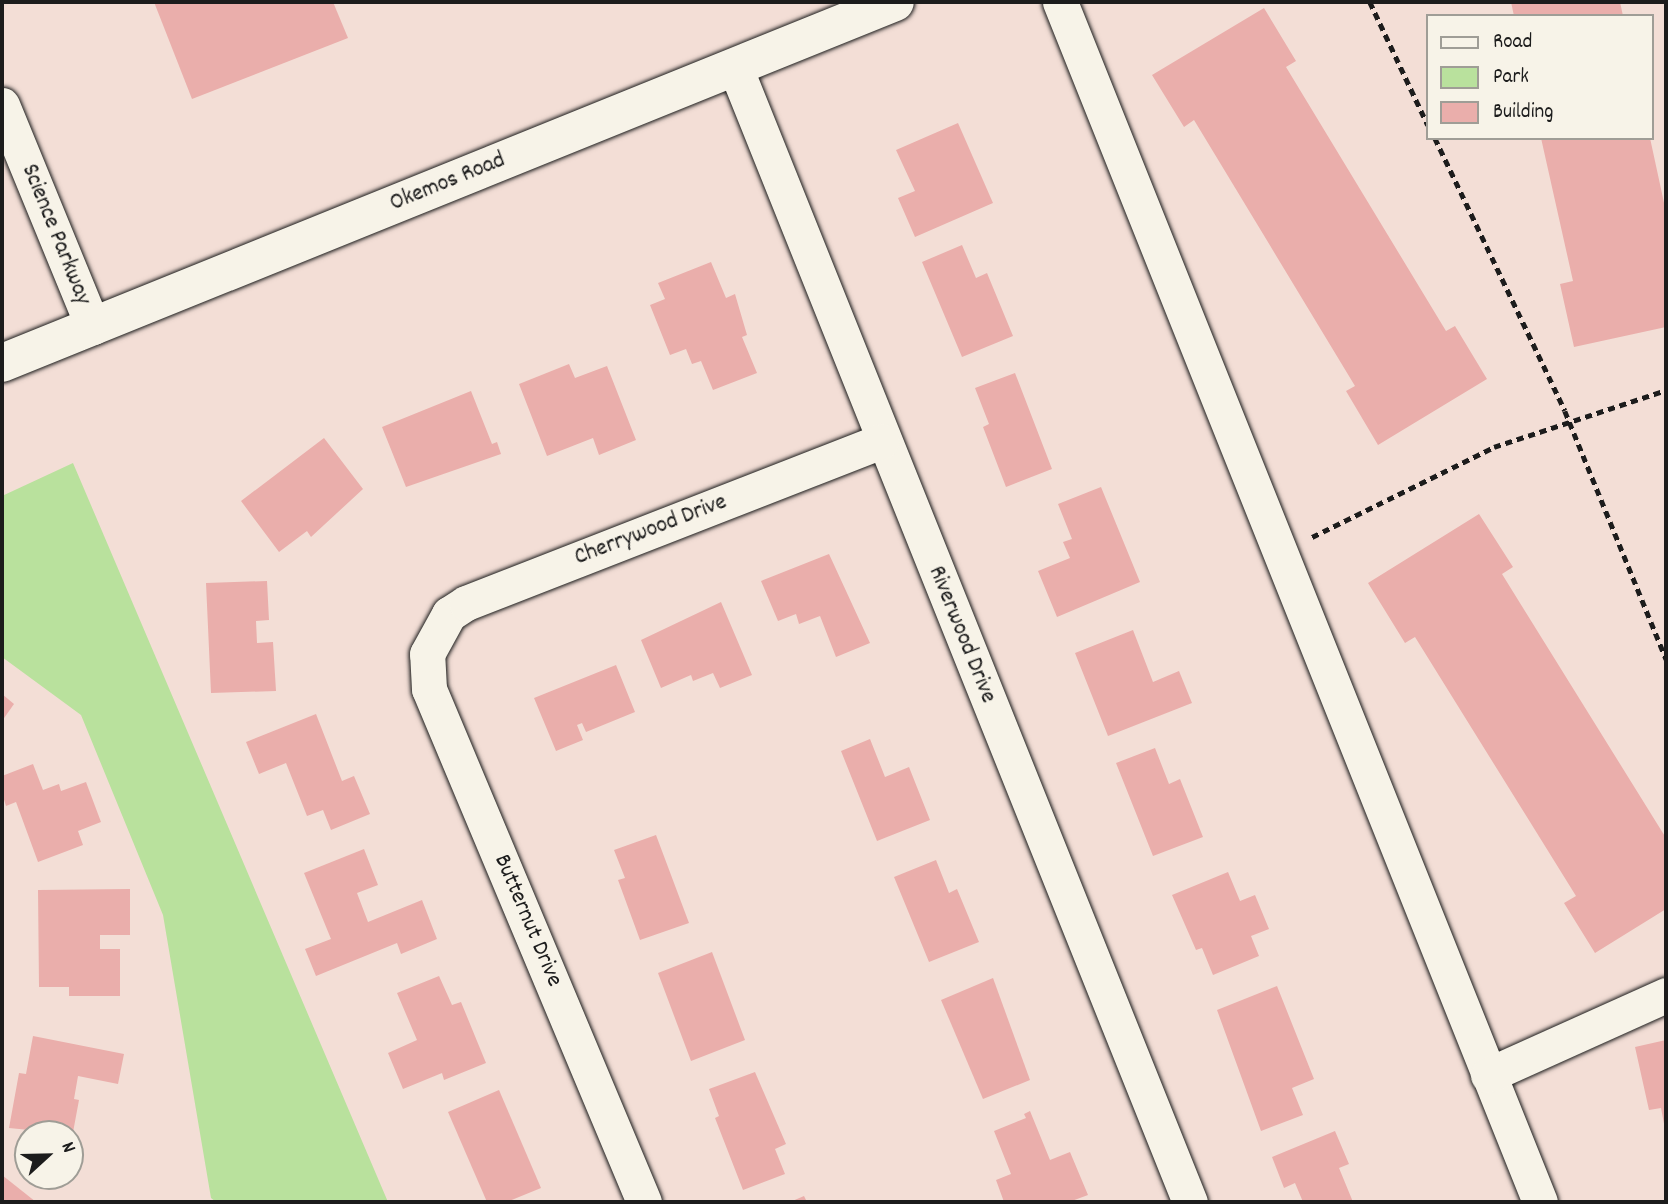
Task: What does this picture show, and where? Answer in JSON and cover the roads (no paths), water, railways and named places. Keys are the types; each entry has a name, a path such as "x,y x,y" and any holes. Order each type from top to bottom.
{"main road":[{"name":"Okemos Road","path":"2,363 735,67 841,12 895,2"}],"street":[{"path":"1060,2 1540,1202"},
{"name":"Riverwood Drive","path":"735,67 882,441 1190,1202"},
{"name":"Science Parkway","path":"2,105 93,327"},
{"name":"Cherrywood Drive","path":"432,638 449,614 466,603 882,441"},
{"name":"Butternut Drive","path":"432,638 427,654 429,688 645,1202"},
{"path":"1488,1075 1666,995"}]}
